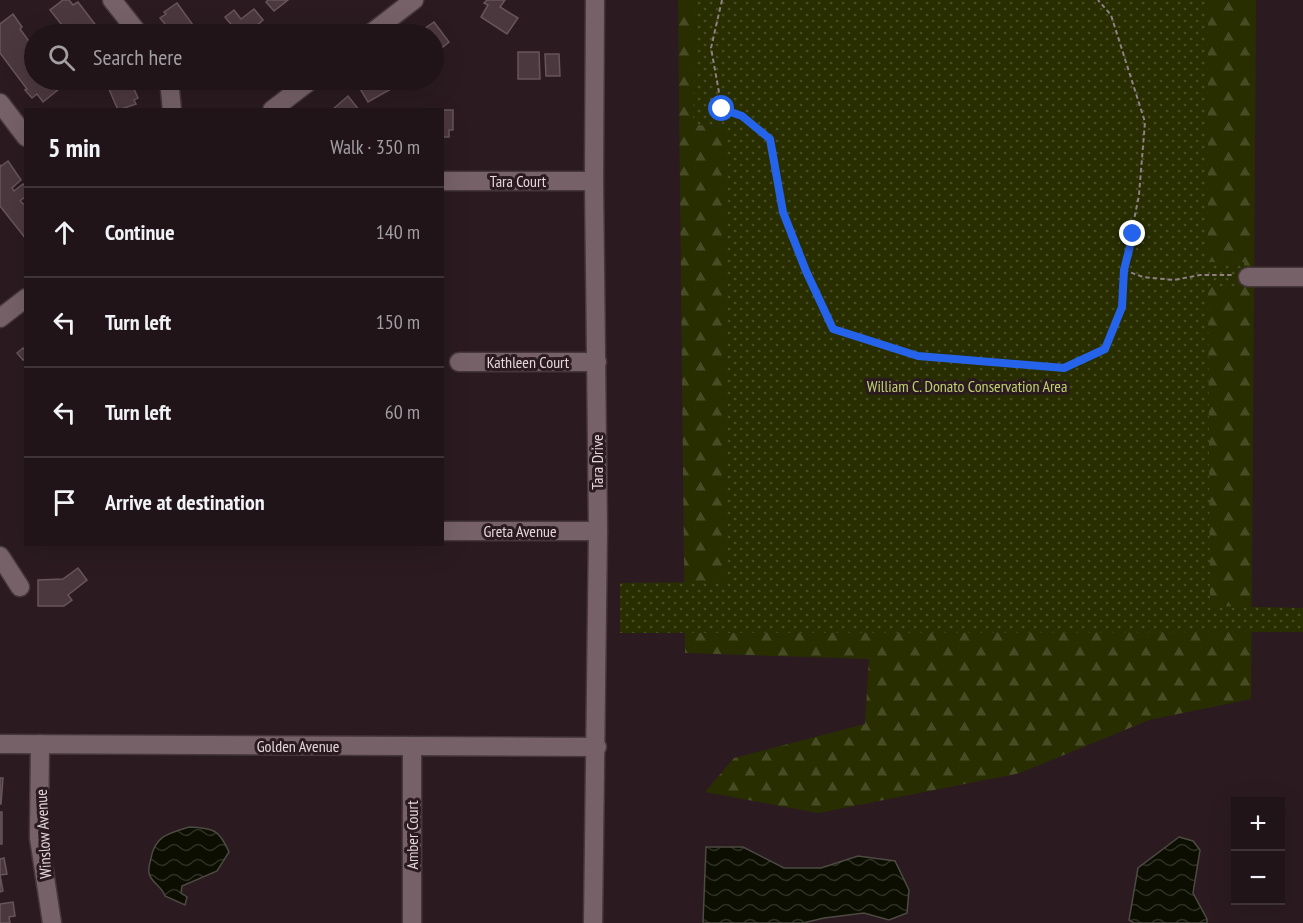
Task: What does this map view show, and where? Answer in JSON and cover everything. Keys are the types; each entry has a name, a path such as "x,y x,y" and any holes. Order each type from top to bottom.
{"street":[{"path":"112,0 131,24"},
{"path":"383,24 414,0"},
{"name":"Tara Drive","path":"593,923 598,531 594,181 595,0"},
{"path":"170,90 172,108"},
{"path":"275,108 298,90"},
{"path":"0,103 24,134"},
{"name":"Tara Court","path":"444,181 594,181"},
{"path":"1248,277 1303,277"},
{"path":"0,318 24,300"},
{"name":"Kathleen Court","path":"459,362 597,362"},
{"name":"Greta Avenue","path":"444,531 598,531"},
{"path":"0,556 20,587"},
{"name":"Golden Avenue","path":"0,744 597,747"},
{"name":"Winslow Avenue","path":"40,744 39,838 52,923"},
{"name":"Amber Court","path":"412,746 412,923"}],"path":[{"path":"722,0 711,48 722,109 742,116 770,139 783,212 806,271 833,329 918,356 1064,368 1105,349 1122,307 1124,270 1139,195 1145,122 1111,15 1098,0"},
{"path":"1124,270 1143,277 1174,280 1200,275 1248,277"}],"green space":[{"name":"William C. Donato Conservation Area","path":"678,0 1256,0 1251,699 1149,720 1020,773 818,813 705,792 734,758 865,724 869,659 685,653"},
{"name":"William C. Donato Conservation Area","path":"696,0 1208,0 1208,262 1244,262 1244,287 1208,287 1210,606 1303,608 1303,632 620,633 620,583 725,582 725,126 693,125"}],"water":[{"path":"189,827 214,831 222,839 229,852 217,871 182,886 181,893 187,897 185,905 165,896 152,879 149,870 153,851 160,840 164,836"},
{"path":"1179,837 1193,841 1200,850 1193,893 1207,923 1134,923 1129,920 1138,868"},
{"path":"706,847 743,847 784,868 821,868 858,856 895,861 909,890 907,913 889,920 864,913 803,923 703,923"}],"building":[{"path":"63,0 69,0 73,5 78,2 95,24 61,24 50,10"},
{"path":"268,0 288,0 274,11 266,2"},
{"path":"487,0 505,0 500,7 518,18 507,34 481,17 488,5 484,3"},
{"path":"177,3 192,24 165,24 160,18 166,14 164,12"},
{"path":"254,9 263,20 259,24 231,24 225,17 234,10 241,19"},
{"path":"13,14 22,27 20,29 24,34 24,85 0,53 0,24"},
{"path":"444,35 449,42 444,46"},
{"path":"518,52 539,52 540,79 518,79"},
{"path":"545,54 559,54 560,76 546,76"},
{"path":"25,90 58,90 43,102 37,94 32,98"},
{"path":"109,90 134,90 138,98 134,100 136,104 117,108"},
{"path":"361,90 389,90 368,102"},
{"path":"348,96 357,108 334,108"},
{"path":"444,110 453,110 453,130 449,130 449,137 444,137"},
{"path":"8,161 21,180 12,188 14,191 24,185 24,198 20,201 24,204 24,236 0,206 1,166"},
{"path":"23,348 24,359 23,360 17,353"},
{"path":"78,568 87,580 68,595 72,600 64,606 38,606 38,580 63,579"},
{"path":"0,778 3,778 1,804 0,804"},
{"path":"0,812 2,812 2,844 0,844"},
{"path":"4,858 7,874 0,875 0,859"},
{"path":"0,875 3,891 0,892"},
{"path":"13,902 15,916 9,917 10,923 0,923 0,904"}],"route":[{"path":"722,109 742,116 770,139 783,212 806,271 833,329 918,356 1064,368 1105,349 1122,307 1124,270 1133,234"}]}
